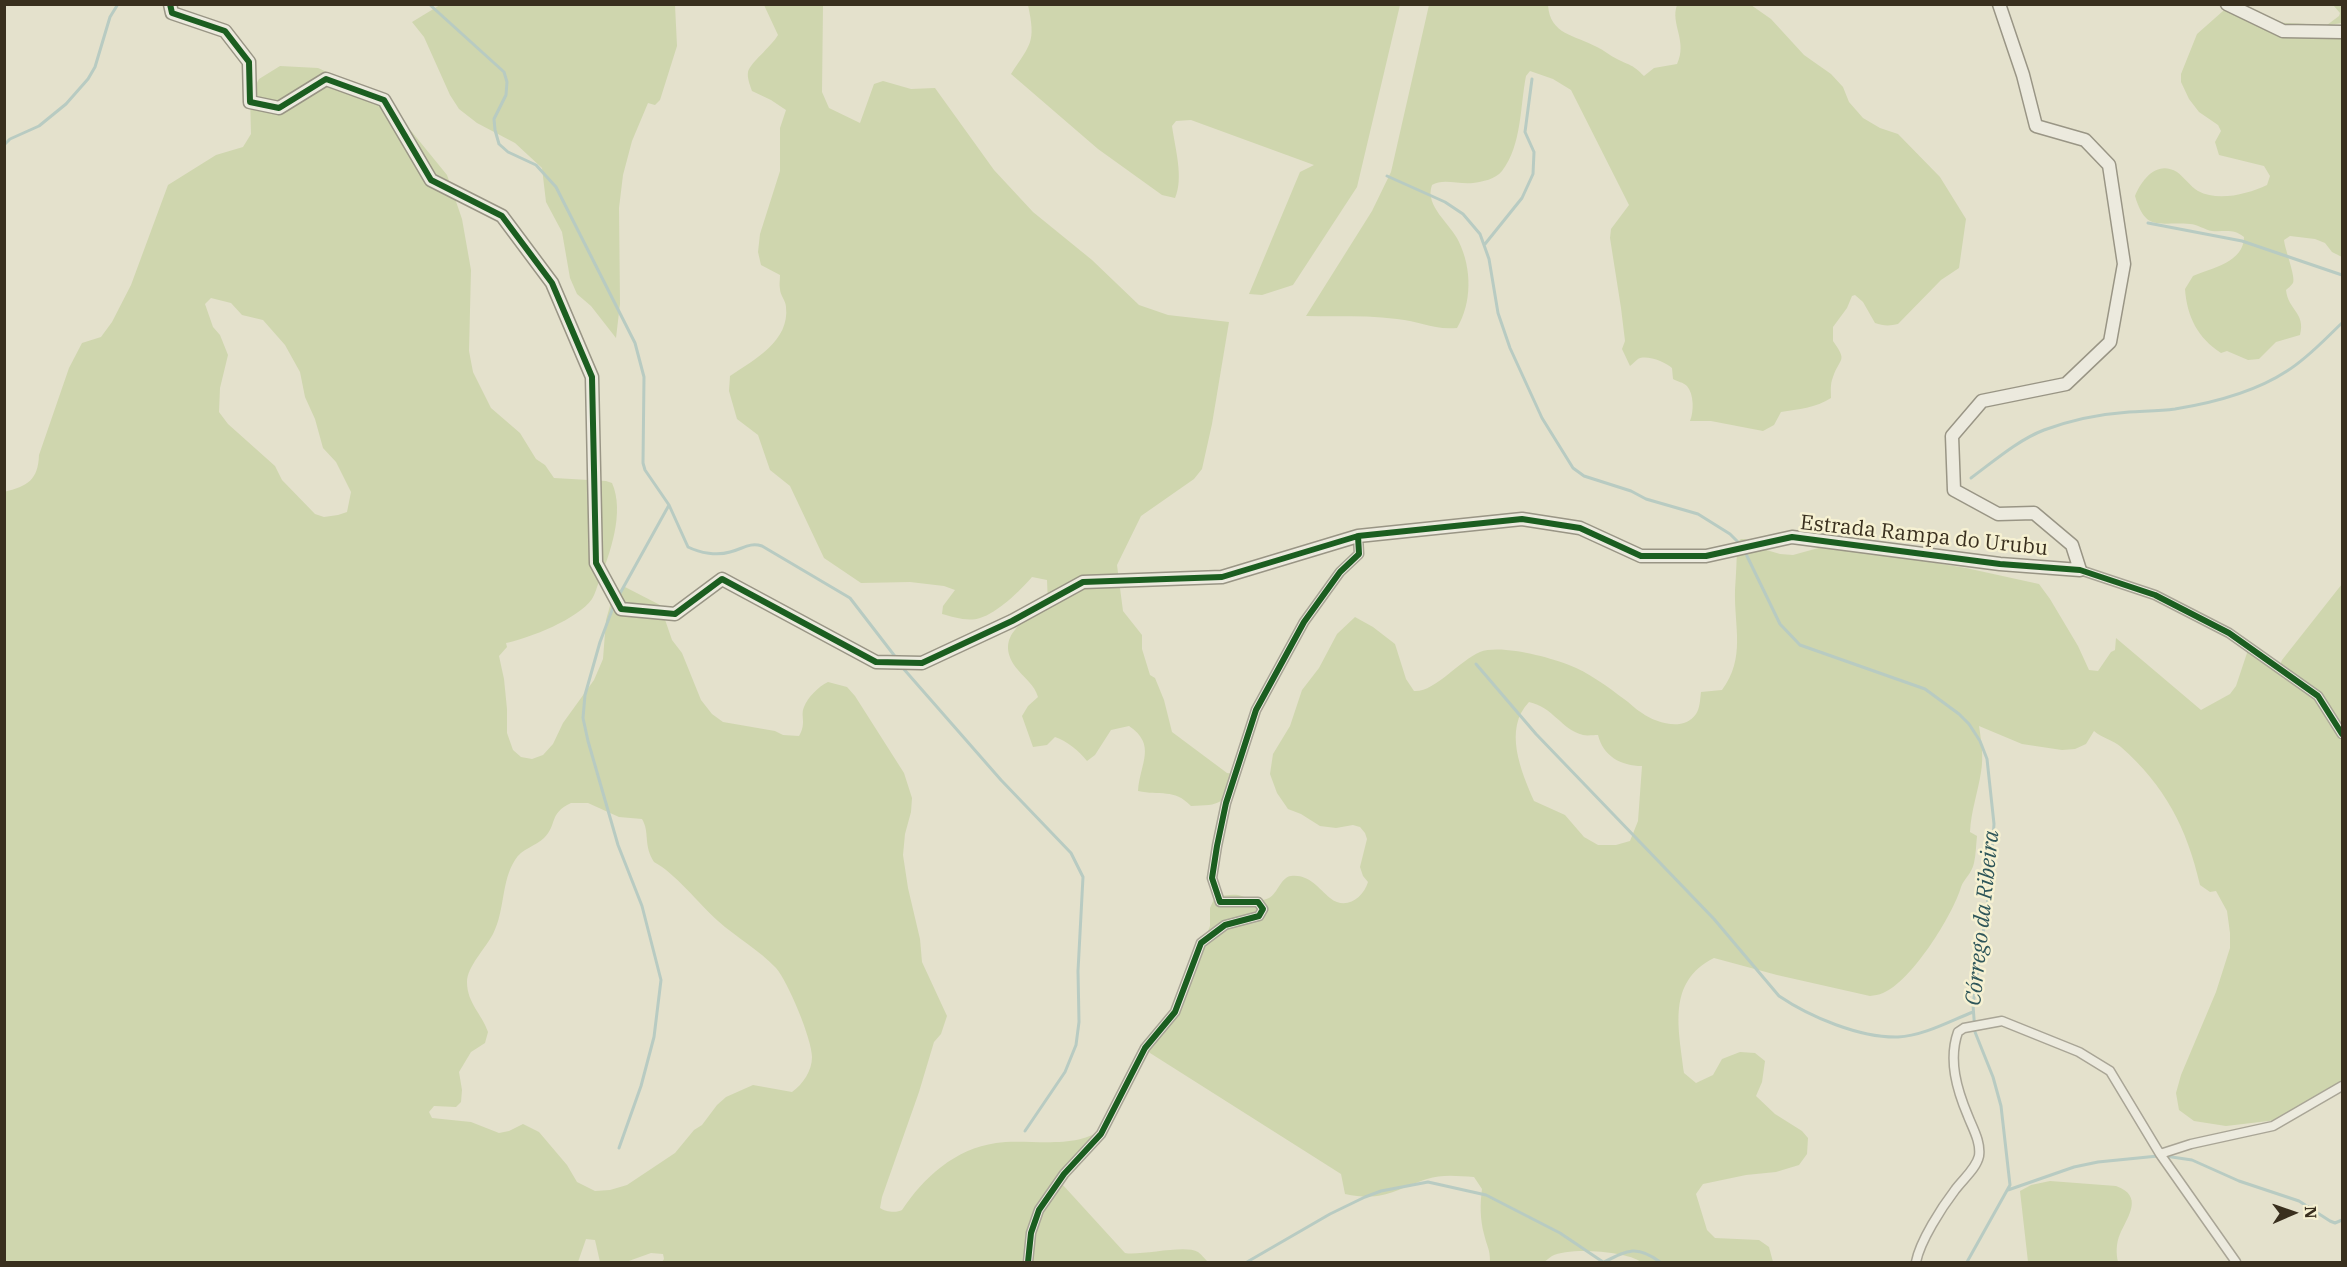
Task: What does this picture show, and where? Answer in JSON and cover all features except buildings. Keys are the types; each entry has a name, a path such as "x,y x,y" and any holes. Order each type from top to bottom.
{"street":[{"name":"Estrada Rampa do Urubu","path":"170,4 172,14 225,31 249,62 250,102 279,108 326,79 384,100 430,180 502,216 552,283 592,376 596,563 621,609 675,614 722,579 876,662 922,663 1012,621 1083,582 1222,577 1358,536 1522,519 1580,528 1641,556 1706,556 1792,537 2000,564 2080,570"},
{"path":"1999,4 2023,75 2036,126 2085,140 2109,165 2124,264 2110,342 2066,384 1982,401 1952,436 1954,490 1998,514 2034,513 2072,545 2080,570 2155,594 2229,633 2318,696 2343,734"},
{"path":"2227,4 2283,31 2343,32"},
{"path":"1028,1263 1031,1233 1039,1210 1064,1174 1101,1134 1145,1048 1175,1012 1201,943 1225,925 1259,916 1263,909 1258,903 1220,902 1212,878 1226,802 1256,710 1304,622 1340,572 1359,554 1358,536"},
{"path":"1916,1263 1918,1253 1954,1191 1971,1172 1979,1158 1978,1141 1959,1094 1953,1059 1954,1043 1958,1032 1964,1028 2002,1021 2079,1052 2110,1071 2160,1154 2236,1263"},
{"path":"2160,1154 2191,1144 2273,1126 2343,1086"}],"green space":[{"path":"440,5 675,5 677,46 660,100 655,105 648,103 632,141 623,175 619,208 620,304 616,338 591,306 577,294 570,278 562,232 546,202 542,168 515,143 477,123 459,109 450,95 424,37 412,22"},
{"path":"764,5 823,5 822,92 829,108 860,123 874,84 883,81 911,89 935,88 994,170 1033,212 1092,260 1139,305 1168,315 1229,322 1202,469 1194,479 1141,516 1117,565 1123,611 1142,635 1142,649 1150,675 1155,678 1164,700 1172,732 1227,773 1235,774 1225,797 1215,804 1191,806 1185,800 1173,795 1138,791 1145,748 1138,733 1129,726 1111,730 1095,755 1087,761 1064,741 1055,737 1047,745 1033,747 1022,716 1028,706 1038,697 1032,685 1011,659 1008,649 1009,640 1014,631 1048,604 1047,580 1032,577 1001,607 980,618 971,619 942,614 943,606 955,590 944,586 910,582 861,583 824,558 790,486 770,470 758,435 737,419 729,391 730,376 759,356 776,340 786,319 786,305 781,294 780,275 761,265 758,252 760,234 780,171 780,128 786,110 752,91 748,79 750,68 778,35"},
{"path":"1028,5 1400,5 1357,187 1293,285 1262,295 1249,294 1300,172 1314,165 1191,120 1176,121 1172,126 1178,163 1178,190 1175,198 1162,195 1098,149 1011,74 1030,42 1032,27"},
{"path":"1429,5 1548,5 1553,23 1565,33 1600,48 1637,69 1644,76 1654,68 1677,64 1681,48 1675,12 1677,5 1751,5 1771,19 1804,55 1831,74 1843,87 1849,102 1863,118 1880,128 1898,134 1940,177 1966,219 1959,268 1941,280 1898,324 1875,323 1863,302 1855,295 1852,296 1847,308 1833,327 1833,341 1841,359 1832,380 1831,398 1807,408 1781,412 1774,425 1763,431 1711,421 1690,421 1693,408 1691,394 1685,385 1673,379 1672,368 1661,361 1646,357 1638,359 1630,366 1622,349 1625,341 1610,238 1611,229 1629,205 1571,90 1553,79 1530,71 1526,76 1517,137 1509,161 1502,171 1493,178 1480,182 1441,182 1432,185 1431,193 1435,208 1459,242 1468,274 1468,297 1457,328 1440,328 1386,318 1306,316 1372,211 1391,172"},
{"path":"2327,5 2342,5 2342,23 2329,25 2342,29 2342,257 2332,252 2325,243 2315,239 2290,236 2284,240 2294,280 2286,290 2287,297 2299,316 2300,335 2276,342 2259,359 2248,360 2227,351 2221,353 2206,341 2195,326 2188,309 2185,289 2193,276 2226,263 2239,253 2244,237 2232,231 2212,231 2193,224 2155,223 2144,216 2135,196 2151,173 2163,168 2177,172 2198,191 2215,196 2233,196 2267,185 2270,176 2264,166 2219,155 2215,142 2221,131 2218,125 2199,112 2189,99 2181,82 2181,74 2197,34 2229,8 2268,22 2327,25 2340,13 2334,6"},
{"path":"280,66 318,68 340,78 366,95 412,132 447,175 462,219 471,270 469,351 473,372 491,408 520,433 536,459 545,465 554,478 612,483 617,507 614,533 608,558 592,599 576,614 565,620 528,637 506,643 507,647 499,656 504,679 507,733 513,750 521,757 532,759 543,755 553,744 563,723 594,680 603,659 606,620 613,595 625,587 660,605 672,640 682,653 701,700 712,714 723,722 775,731 783,735 799,736 803,727 804,707 814,693 828,682 847,687 904,773 912,798 903,855 908,888 920,939 922,962 947,1016 941,1034 934,1042 880,1208 891,1212 902,1210 920,1186 942,1166 967,1151 996,1143 1081,1139 1103,1127 1067,1166 1062,1184 1125,1253 1183,1249 1198,1252 1208,1262 662,1262 663,1254 651,1253 626,1262 600,1262 595,1240 586,1239 578,1262 5,1262 4,492 25,484 34,476 69,368 82,343 101,337 112,322 131,285 168,185 216,155 243,147 251,134 250,95 259,79","holes":["211,298 231,303 242,315 263,320 285,345 300,372 305,397 315,419 323,448 336,462 351,492 347,512 324,517 315,514 282,480 275,466 228,424 219,412 220,388 228,355 220,335 213,327 205,304","571,803 588,803 619,817 642,819 654,862 678,881 718,921 776,968 787,985 798,1011 808,1037 812,1057 806,1077 792,1092 753,1085 726,1097 675,1153 627,1185 610,1190 595,1191 577,1182 567,1165 539,1132 523,1124 499,1133 471,1122 432,1118 429,1112 434,1106 456,1107 461,1102 459,1072 471,1052 485,1043 488,1032 469,996 467,982 473,964 490,940 497,925 507,878 515,860 521,853 544,838 559,811"]},
{"path":"1745,539 1763,549 1793,555 1822,547 1844,548 1966,568 2039,584 2078,646 2089,670 2098,671 2111,652 2115,650 2116,638 2201,710 2230,694 2236,686 2249,647 2278,670 2282,660 2342,584 2342,1089 2322,1098 2314,1108 2277,1120 2226,1126 2194,1121 2179,1110 2176,1093 2181,1075 2216,992 2230,948 2227,911 2216,891 2210,892 2200,885 2181,827 2162,793 2150,777 2118,745 2094,731 2086,744 2075,749 2062,750 2022,744 1979,726 1982,760 1970,832 1977,836 1973,867 1962,884 1940,930 1906,976 1881,994 1870,996 1714,958 1699,968 1688,980 1682,993 1679,1024 1684,1073 1696,1083 1713,1075 1722,1059 1740,1052 1755,1053 1765,1061 1762,1082 1756,1096 1775,1114 1802,1131 1808,1138 1807,1154 1799,1165 1776,1172 1746,1175 1703,1184 1696,1194 1707,1230 1715,1238 1759,1240 1769,1247 1773,1262 1641,1262 1623,1255 1584,1251 1560,1253 1544,1262 1490,1262 1481,1217 1482,1189 1474,1177 1433,1177 1379,1196 1345,1194 1341,1174 1150,1053 1147,1049 1166,1030 1178,1009 1210,926 1210,908 1215,897 1235,895 1254,900 1269,898 1285,879 1291,876 1308,879 1330,898 1342,903 1358,898 1366,888 1368,882 1360,867 1367,839 1360,827 1353,825 1336,828 1320,826 1288,809 1277,793 1270,774 1273,754 1290,726 1302,690 1319,668 1337,634 1355,617 1395,644 1406,679 1414,691 1430,687 1480,652 1512,650 1549,658 1576,668 1598,680 1639,711 1655,720 1670,724 1684,723 1696,714 1701,692 1722,690 1734,666 1737,642 1735,590 1737,542","holes":["1529,702 1576,732 1598,735 1604,749 1620,762 1642,766 1638,821 1630,841 1616,845 1598,845 1584,837 1565,815 1534,801 1520,764 1516,737 1521,713"]},
{"path":"2050,1181 2116,1186 2130,1195 2132,1207 2118,1241 2118,1262 2028,1262 2020,1191 2031,1185"}],"waterway":[{"path":"4,145 10,139 39,126 66,104 88,79 95,67 110,17 118,4"},
{"path":"429,4 504,72 507,82 506,95 494,119 499,144 508,152 536,165 556,187 635,343 644,377 643,463 645,470 669,505 688,547 720,554 750,545 762,546 850,598 897,659"},
{"name":"Córrego da Ribeira","path":"1485,244 1522,198 1533,174 1534,152 1525,132 1532,79"},
{"name":"Córrego da Ribeira","path":"1387,176 1445,202 1463,214 1480,234 1489,259 1498,313 1510,348 1542,418 1573,468 1584,476 1631,491 1646,499 1698,514 1730,534 1740,544"},
{"path":"2148,223 2242,241 2342,275"},
{"path":"1971,478 2025,439 2054,426 2108,414 2189,407 2233,396 2261,385 2302,360 2342,323"},
{"path":"618,597 669,505"},
{"name":"Córrego da Ribeira","path":"1745,552 1780,624 1800,645 1925,689 1969,724 1980,741 1987,759 1994,824 1989,892 1973,1005 1975,1032 1993,1077 2001,1106 2010,1185 1967,1262"},
{"path":"614,605 600,642 585,695 583,718 618,845 642,906 661,980 654,1037 641,1086 619,1148"},
{"path":"1476,664 1536,734 1714,919 1779,996 1836,1025 1883,1036 1898,1037 1917,1034 1973,1012"},
{"path":"902,667 1001,780 1071,853 1083,877 1078,971 1079,1022 1076,1045 1065,1072 1025,1131"},
{"path":"2008,1190 2074,1167 2098,1162 2158,1156"},
{"path":"2165,1156 2192,1160 2239,1181 2299,1201 2330,1221 2335,1223 2342,1220"},
{"path":"1247,1262 1330,1214 1365,1197 1381,1191 1428,1182 1486,1195 1560,1233 1603,1262"},
{"path":"1604,1262 1632,1251 1645,1253 1660,1262"}],"cycle path":[{"path":"170,4 172,13 225,31 249,62 250,102 279,108 326,79 384,100 431,180 502,216 552,283 592,377 596,563 621,609 675,614 722,579 876,662 922,663 1012,621 1083,582 1222,577 1358,536 1522,519 1580,528 1641,556 1706,556 1792,537 2000,564 2080,570 2155,595 2229,633 2318,696 2342,734"},
{"path":"1028,1262 1031,1233 1039,1210 1064,1174 1101,1134 1145,1048 1175,1012 1201,943 1225,925 1259,916 1263,909 1258,902 1220,902 1212,878 1226,803 1256,710 1304,622 1340,572 1359,554 1358,536"}]}
